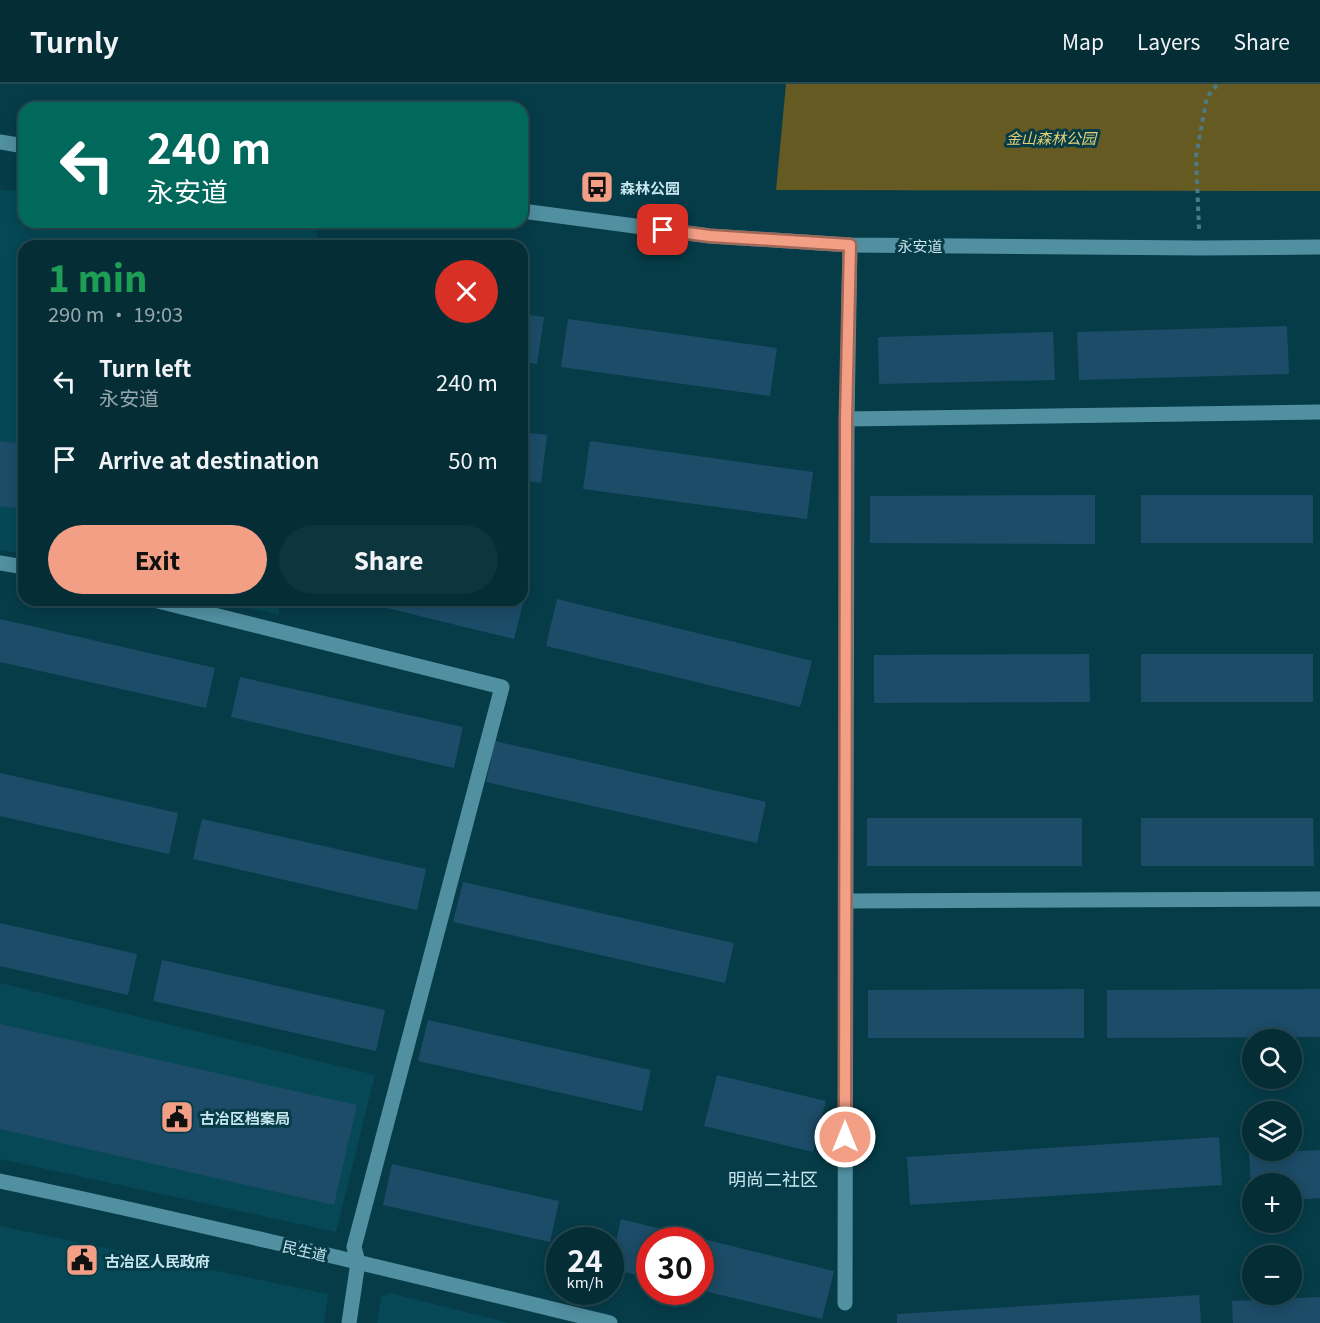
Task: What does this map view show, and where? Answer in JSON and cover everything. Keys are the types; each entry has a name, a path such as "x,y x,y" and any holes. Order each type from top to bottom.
{"street":[{"path":"0,142 18,145"},
{"name":"永安道","path":"528,212 710,236 850,245 1320,247"},
{"path":"845,1303 846,419 850,245"},
{"path":"846,419 1320,412"},
{"path":"0,563 18,566"},
{"path":"178,606 502,687 354,1247 358,1262 349,1323"},
{"path":"846,901 1320,899"},
{"name":"民生道","path":"0,1181 358,1262 610,1323"}],"path":[{"path":"1200,248 1196,156 1207,97 1218,84"}],"shaded area":[{"path":"0,190 18,191 18,228 318,228 317,240 18,240 18,553 0,550"},
{"path":"241,606 279,606 278,615"},
{"path":"0,983 375,1075 336,1232 0,1159"},
{"name":"古冶区人民政府","path":"0,1226 328,1294 324,1323 0,1323"},
{"path":"389,1293 509,1323 377,1323 381,1297"}],"green space":[{"name":"金山森林公园","path":"786,84 1320,84 1320,191 776,190"}],"building":[{"path":"528,315 544,317 537,364 528,363"},
{"path":"568,319 777,348 770,396 561,367"},
{"path":"1287,326 1289,374 1079,380 1077,332"},
{"path":"1053,332 1055,380 879,384 878,337"},
{"path":"528,433 547,435 541,483 528,481"},
{"path":"0,441 18,443 18,508 0,506"},
{"path":"590,441 813,472 807,519 583,489"},
{"path":"1095,495 1095,544 870,543 870,496"},
{"path":"1141,495 1313,495 1313,543 1141,543"},
{"path":"557,599 812,661 800,707 546,646"},
{"path":"379,606 522,606 514,639"},
{"path":"0,619 215,668 206,708 0,662"},
{"path":"1089,654 1090,702 874,703 874,655"},
{"path":"1141,654 1313,654 1313,702 1141,702"},
{"path":"240,677 463,727 454,768 231,717"},
{"path":"495,741 766,802 757,843 486,782"},
{"path":"0,773 178,813 169,854 0,816"},
{"path":"867,818 1082,818 1082,866 867,866"},
{"path":"1141,818 1313,818 1314,866 1141,866"},
{"path":"202,819 426,869 417,910 193,859"},
{"path":"463,882 734,943 725,983 453,922"},
{"path":"0,923 137,954 128,995 0,966"},
{"path":"162,960 385,1010 376,1051 153,1001"},
{"path":"1084,989 1084,1038 868,1038 868,990"},
{"path":"1320,989 1320,1037 1302,1037 1302,1029 1242,1029 1242,1037 1107,1038 1107,990"},
{"path":"428,1020 651,1070 642,1111 418,1061"},
{"name":"古冶区档案局","path":"0,1024 357,1105 334,1205 0,1129"},
{"path":"717,1075 826,1101 813,1152 704,1126"},
{"path":"1219,1137 1222,1185 910,1205 907,1157"},
{"path":"1320,1150 1320,1198 1302,1199 1302,1173 1250,1173 1249,1161 1302,1161 1302,1151"},
{"path":"392,1164 559,1201 553,1227 546,1227 546,1241 383,1205"},
{"path":"621,1219 654,1227 636,1227 636,1275 624,1272 624,1227 619,1227"},
{"path":"714,1242 834,1271 822,1319 714,1293"},
{"path":"1199,1295 1201,1323 897,1323 897,1314"},
{"path":"1320,1297 1320,1323 1233,1323 1232,1301 1242,1301 1242,1305 1302,1305 1302,1298"}],"place":[{"name":"森林公园","path":"597,187"},
{"name":"古冶区档案局","path":"177,1117"},
{"name":"古冶区人民政府","path":"82,1260"}],"district":[{"name":"明尚二社区","path":"773,1178"}],"route":[{"path":"663,230 710,236 850,245 846,419 845,1137"}]}
